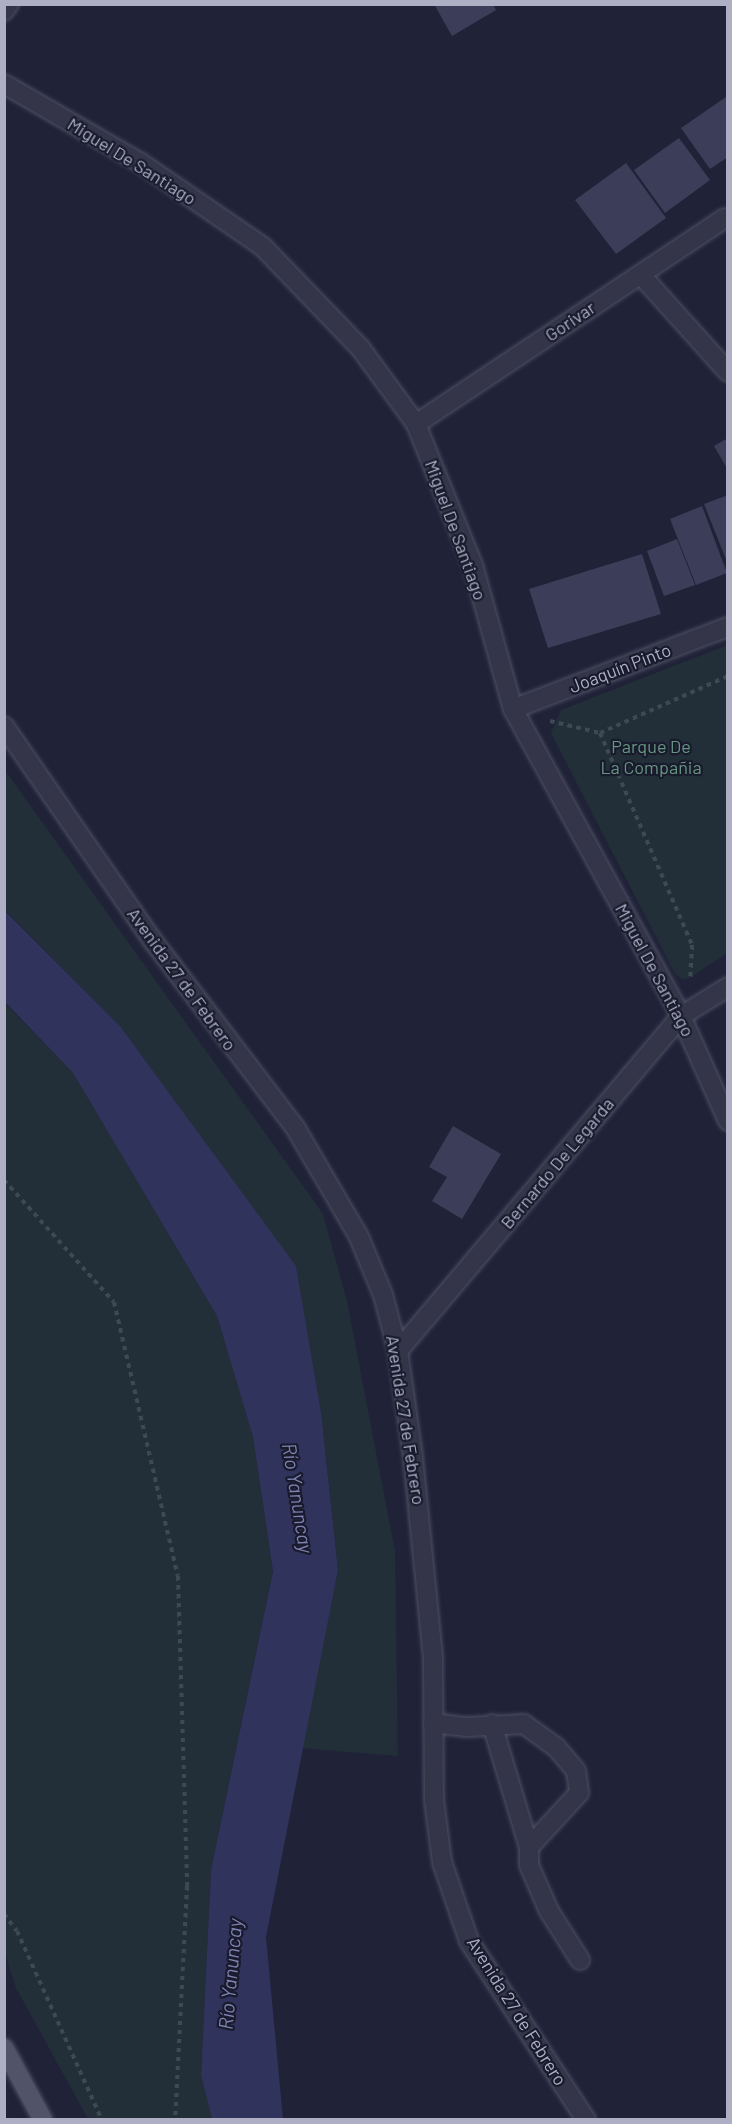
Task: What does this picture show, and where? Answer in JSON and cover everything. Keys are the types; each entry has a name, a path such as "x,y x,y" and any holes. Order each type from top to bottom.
{"main road":[{"path":"4,2049 43,2120"}],"street":[{"path":"4,11 9,4"},
{"name":"Miguel De Santiago","path":"4,84 141,163 263,247 361,350 416,424 473,564 513,709 681,1016 728,1121"},
{"name":"Gorivar","path":"416,424 725,218"},
{"path":"641,274 728,372"},
{"name":"Joaquín Pinto","path":"513,709 728,627"},
{"name":"Avenida 27 de Febrero","path":"4,726 153,940 296,1129 359,1237 383,1295 398,1352 425,1556 434,1723 434,1800 442,1862 469,1941 586,2120"},
{"name":"Bernardo De Legarda","path":"398,1352 681,1016 728,987"},
{"path":"434,1723 467,1727 524,1724 536,1730 576,1771 579,1793 529,1847"},
{"path":"492,1724 529,1847 529,1865 549,1911 580,1960"}],"path":[{"path":"513,709 600,733 728,676"},
{"path":"600,733 692,945 681,1016"},
{"path":"4,1180 114,1302 178,1576 187,1886 175,2120"},
{"path":"4,1914 17,1931 94,2094 102,2120"}],"green space":[{"name":"Parque De La Compañia","path":"727,645 727,953 690,978 682,979 675,974 551,733 561,710"},
{"path":"4,769 323,1214 347,1301 395,1551 398,1756 301,1748 338,1570 321,1412 296,1267 120,1026 5,910"},
{"path":"4,1002 73,1073 217,1316 253,1437 273,1570 211,1870 201,2075 212,2119 88,2119 16,1988 5,1953"}],"water":[{"name":"Río Yanuncay","path":"4,910 120,1026 296,1266 321,1412 338,1570 266,1937 283,2119 212,2119 201,2075 211,1870 273,1571 253,1437 217,1316 73,1073 5,1002"}],"building":[{"path":"434,4 493,4 496,10 452,36"},
{"path":"726,97 728,157 710,169 681,128"},
{"path":"679,138 710,180 665,213 634,170"},
{"path":"626,163 666,218 616,254 575,200"},
{"path":"728,438 728,470 714,446"},
{"path":"728,495 728,562 727,562 704,504"},
{"path":"702,506 727,573 696,585 670,519"},
{"path":"677,539 695,585 664,596 647,551"},
{"path":"642,554 661,614 548,648 529,589"},
{"path":"453,1126 501,1154 462,1219 432,1201 447,1177 429,1167"}]}
